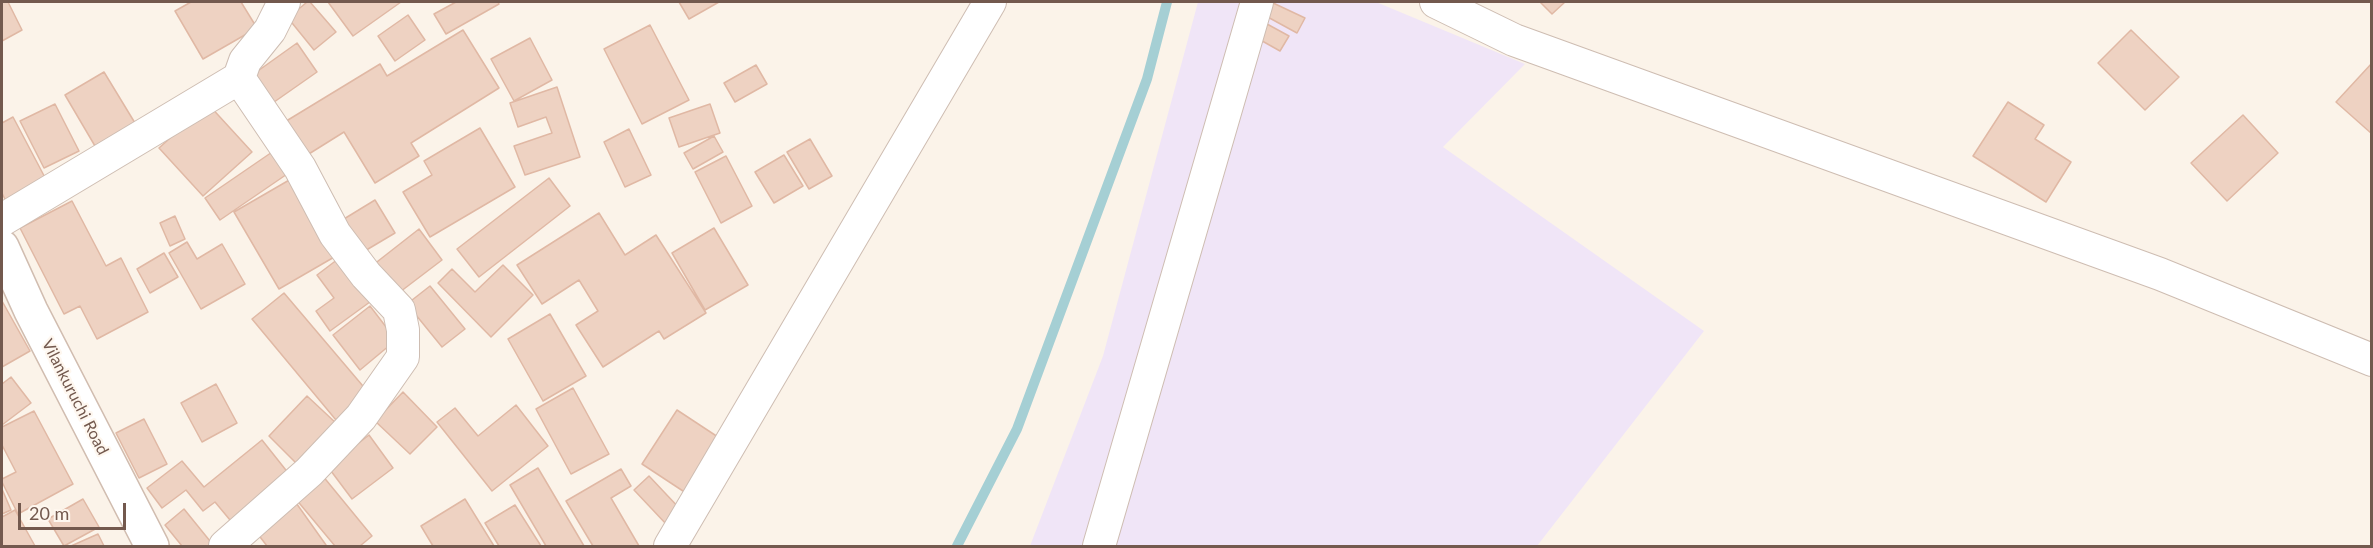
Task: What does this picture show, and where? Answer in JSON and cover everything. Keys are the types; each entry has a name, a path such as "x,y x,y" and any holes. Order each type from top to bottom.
{"main road":[{"name":"Vilankuruchi Road","path":"2,247 31,311 152,546"}],"street":[{"path":"2,220 239,78 245,61 270,30 284,2"},
{"path":"670,546 990,2"},
{"path":"1099,546 1257,2"},
{"path":"1437,2 1514,40 2160,274 2372,360"},
{"path":"225,546 309,472 361,417 403,357 403,330 399,310 366,275 335,234 300,168 239,78"}],"shaded area":[{"path":"1198,2 1376,2 1525,64 1443,147 1704,331 1537,546 1030,546 1103,356"}],"building":[{"path":"2,2 8,2 22,30 2,41"},
{"path":"191,2 241,2 257,28 203,59 175,11"},
{"path":"310,2 336,32 314,50 288,18"},
{"path":"328,2 401,2 353,36"},
{"path":"456,2 498,2 499,4 446,34 434,14"},
{"path":"679,2 719,2 689,19"},
{"path":"1271,2 1305,18 1297,33 1264,15"},
{"path":"1540,2 1565,2 1552,14"},
{"path":"408,15 425,40 395,61 378,36"},
{"path":"1256,18 1289,36 1280,51 1248,33"},
{"path":"650,25 689,100 642,124 604,49"},
{"path":"463,30 499,88 411,143 419,156 375,183 344,132 304,157 283,123 380,64 387,76"},
{"path":"2131,30 2179,77 2145,110 2098,63"},
{"path":"530,38 552,80 514,101 491,59"},
{"path":"297,43 317,72 267,107 248,78"},
{"path":"2372,63 2372,134 2336,102"},
{"path":"756,65 767,84 735,102 724,83"},
{"path":"104,72 135,123 95,146 65,95"},
{"path":"557,87 580,157 525,175 514,146 552,133 546,117 518,127 510,103"},
{"path":"2008,102 2044,125 2035,139 2071,162 2046,202 1973,156"},
{"path":"55,104 79,151 44,168 20,121"},
{"path":"208,104 252,152 203,196 159,148"},
{"path":"710,104 720,133 679,147 669,118"},
{"path":"2243,115 2278,153 2227,201 2191,163"},
{"path":"13,117 50,187 9,208 2,193 2,123"},
{"path":"480,128 515,187 430,237 403,192 432,175 424,161"},
{"path":"629,129 651,175 625,187 604,142"},
{"path":"714,136 723,152 693,169 684,153"},
{"path":"810,139 832,176 809,189 787,152"},
{"path":"278,148 293,170 220,220 205,198"},
{"path":"784,155 803,186 774,203 755,172"},
{"path":"726,156 752,206 721,223 695,172"},
{"path":"549,178 570,206 479,277 457,249"},
{"path":"291,179 336,256 279,289 234,212"},
{"path":"375,200 395,233 358,255 339,222"},
{"path":"72,201 106,266 121,258 148,312 97,339 80,306 64,314 20,228"},
{"path":"599,213 625,255 656,235 706,313 664,339 659,331 603,367 576,325 598,311 579,280 542,304 517,265"},
{"path":"175,216 185,239 170,246 160,223"},
{"path":"714,228 748,285 705,310 672,253"},
{"path":"419,229 442,260 396,295 373,265"},
{"path":"187,242 197,259 222,244 245,284 201,309 169,253"},
{"path":"164,253 178,277 150,293 137,269"},
{"path":"342,256 374,299 330,331 316,311 334,298 317,275"},
{"path":"503,265 533,295 491,337 438,283 452,269 475,292"},
{"path":"430,286 465,329 442,347 407,304"},
{"path":"284,293 368,392 336,420 252,319"},
{"path":"2,301 30,351 2,367"},
{"path":"370,306 396,340 360,370 333,335"},
{"path":"550,314 586,376 543,401 508,339"},
{"path":"11,377 31,403 2,425 2,384"},
{"path":"216,384 237,423 202,442 181,403"},
{"path":"573,388 609,454 571,474 536,409"},
{"path":"403,392 437,427 410,454 375,421"},
{"path":"307,396 337,424 298,465 269,436"},
{"path":"516,405 548,446 492,491 437,422 455,408 478,436"},
{"path":"677,410 721,439 686,493 642,464"},
{"path":"34,411 73,484 18,514 2,482 2,479 16,472 2,445 2,427"},
{"path":"144,419 167,464 139,478 116,433"},
{"path":"369,435 393,468 352,499 328,467"},
{"path":"262,440 293,479 235,526 215,502 203,511 186,490 162,508 147,488 182,461 204,487"},
{"path":"538,468 584,546 546,546 510,485"},
{"path":"621,469 631,486 611,498 639,546 593,546 566,501"},
{"path":"322,475 372,536 360,546 335,546 295,498"},
{"path":"649,476 682,511 667,525 634,490"},
{"path":"2,489 11,510 2,514"},
{"path":"83,499 99,527 64,546 48,519"},
{"path":"465,499 494,546 433,546 421,526"},
{"path":"294,500 326,545 267,546 254,529"},
{"path":"515,505 541,546 499,546 485,523"},
{"path":"184,509 214,546 182,546 165,525"},
{"path":"15,510 35,546 2,546 2,517"},
{"path":"98,534 104,546 71,546"}],"waterway":[{"path":"957,546 1017,429 1147,79 1167,2"}]}
